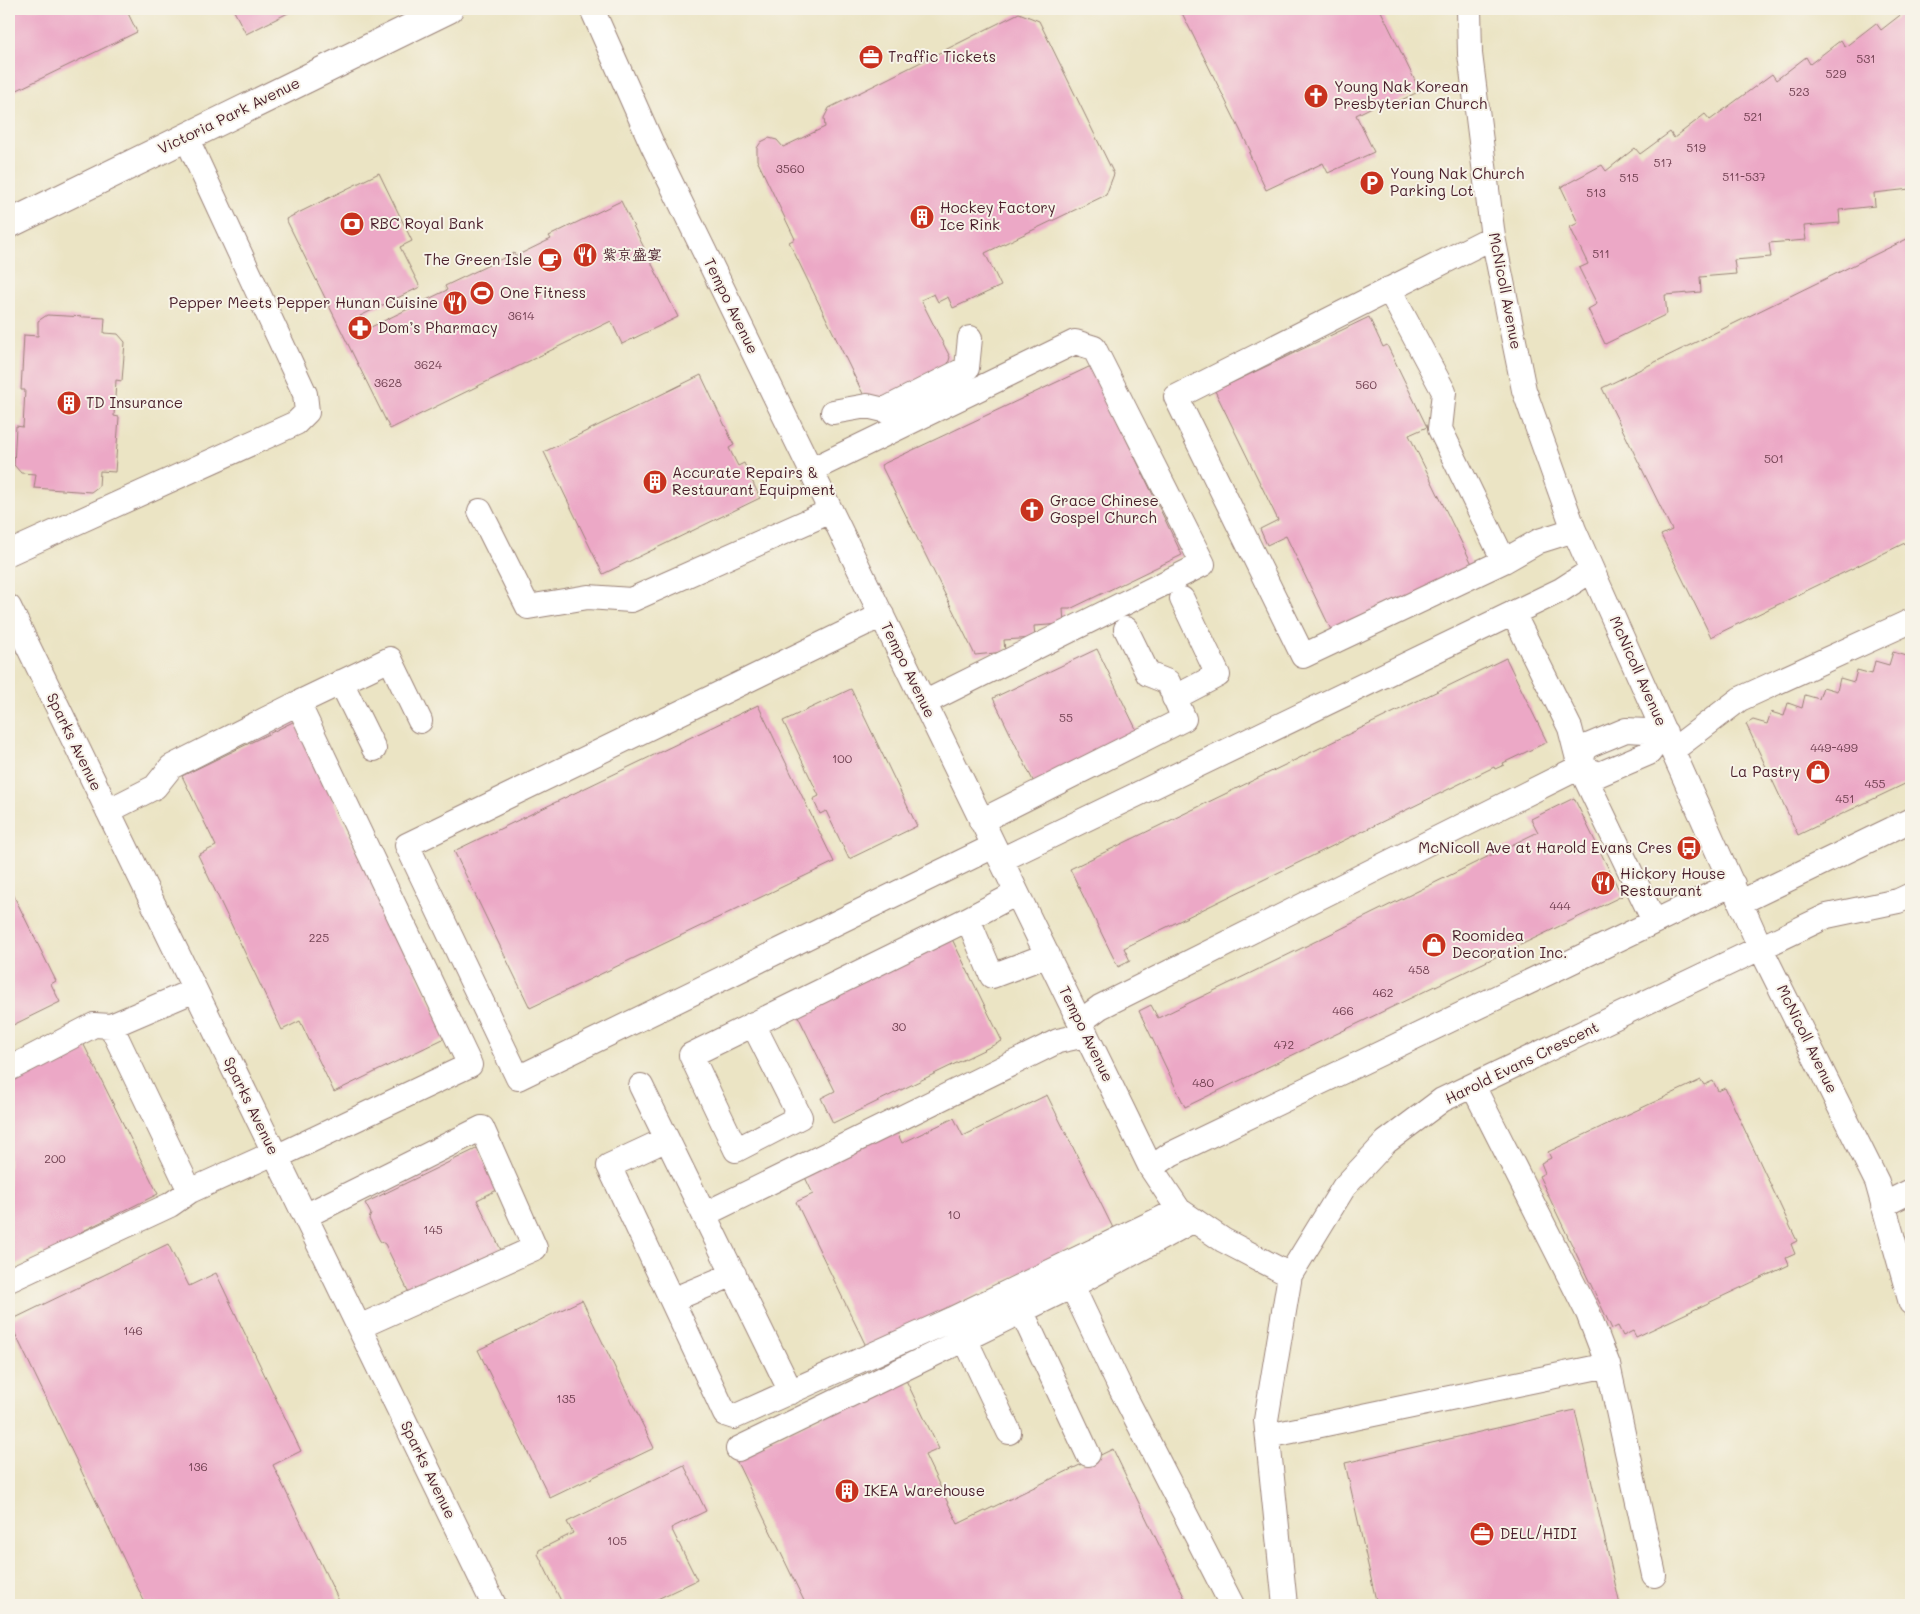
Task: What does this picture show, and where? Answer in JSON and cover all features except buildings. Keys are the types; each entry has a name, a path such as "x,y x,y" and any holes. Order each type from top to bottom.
{"main road":[{"name":"Victoria Park Avenue","path":"9,224 449,9"}],"street":[{"name":"Tempo Avenue","path":"592,9 652,144 1151,1168 1186,1215 1223,1240 1290,1275"},
{"name":"McNicoll Avenue","path":"1469,9 1470,54 1493,237 1524,390 1574,530 1762,949 1877,1182 1911,1303"},
{"path":"9,553 296,423 306,412 305,394 186,137"},
{"path":"1493,237 1176,397 1303,656 1504,561 1539,541 1574,530"},
{"path":"1389,290 1444,392 1440,429 1504,561"},
{"path":"833,412 867,406 884,410 955,375 967,368 970,338"},
{"path":"811,470 1075,342 1094,348 1203,564 924,703"},
{"path":"480,511 528,607 588,597 631,600 831,511"},
{"path":"882,615 407,845 518,1078 1513,613 1561,590 1592,570"},
{"path":"1174,698 1218,676 1182,599"},
{"name":"Sparks Avenue","path":"9,607 108,811 174,999 275,1155 494,1605"},
{"path":"1513,613 1570,728 1580,767 1654,921"},
{"path":"705,1214 1058,1042 1083,1028 1100,1007 1580,767 1600,774 1649,753 1740,700 1911,621"},
{"path":"981,821 1184,719 1168,682 1148,674 1126,629"},
{"path":"108,811 155,786 171,767 390,659 420,721"},
{"path":"341,682 374,749"},
{"path":"9,1280 170,1205 190,1191 275,1155 470,1065 298,703"},
{"path":"1151,1168 1171,1154 1654,921 1737,893 1911,820"},
{"path":"753,1024 800,1117 736,1150 691,1055 753,1024 968,919 1017,894"},
{"name":"Harold Evans Crescent","path":"1285,1605 1266,1420 1290,1275 1344,1187 1386,1142 1442,1100 1828,916 1898,901 1911,895"},
{"path":"968,919 992,976 1048,955"},
{"path":"9,1069 94,1025 111,1026 174,999"},
{"path":"111,1026 190,1191"},
{"path":"641,1086 791,1392"},
{"path":"1473,1086 1584,1305 1608,1366 1654,1575"},
{"path":"305,1216 482,1128 535,1248 358,1327"},
{"path":"667,1139 609,1166 725,1414 734,1417 1186,1215"},
{"path":"1883,1204 1911,1191"},
{"path":"738,1449 1072,1286 1186,1215"},
{"path":"672,1300 734,1274"},
{"path":"1072,1286 1119,1385 1232,1605"},
{"path":"1021,1310 1088,1454"},
{"path":"965,1339 1008,1432"},
{"path":"1268,1436 1608,1366"}],"place":[{"name":"Traffic Tickets","path":"871,57"},
{"name":"Young Nak Korean Presbyterian Church","path":"1316,96"},
{"name":"Young Nak Church Parking Lot","path":"1372,183"},
{"name":"Hockey Factory Ice Rink","path":"922,217"},
{"name":"RBC Royal Bank","path":"352,224"},
{"name":"紫京盛宴","path":"585,255"},
{"name":"The Green Isle","path":"550,260"},
{"name":"One Fitness","path":"482,293"},
{"name":"Pepper Meets Pepper Hunan Cuisine","path":"455,303"},
{"name":"Dom’s Pharmacy","path":"360,328"},
{"name":"TD Insurance","path":"69,403"},
{"name":"Accurate Repairs & Restaurant Equipment","path":"655,482"},
{"name":"Grace Chinese Gospel Church","path":"1032,510"},
{"name":"La Pastry","path":"1818,772"},
{"name":"McNicoll Ave at Harold Evans Cres","path":"1689,848"},
{"name":"Hickory House Restaurant","path":"1603,883"},
{"name":"Roomidea Decoration Inc.","path":"1434,945"},
{"name":"IKEA Warehouse","path":"847,1491"},
{"name":"DELL/HIDI","path":"1482,1534"}]}
